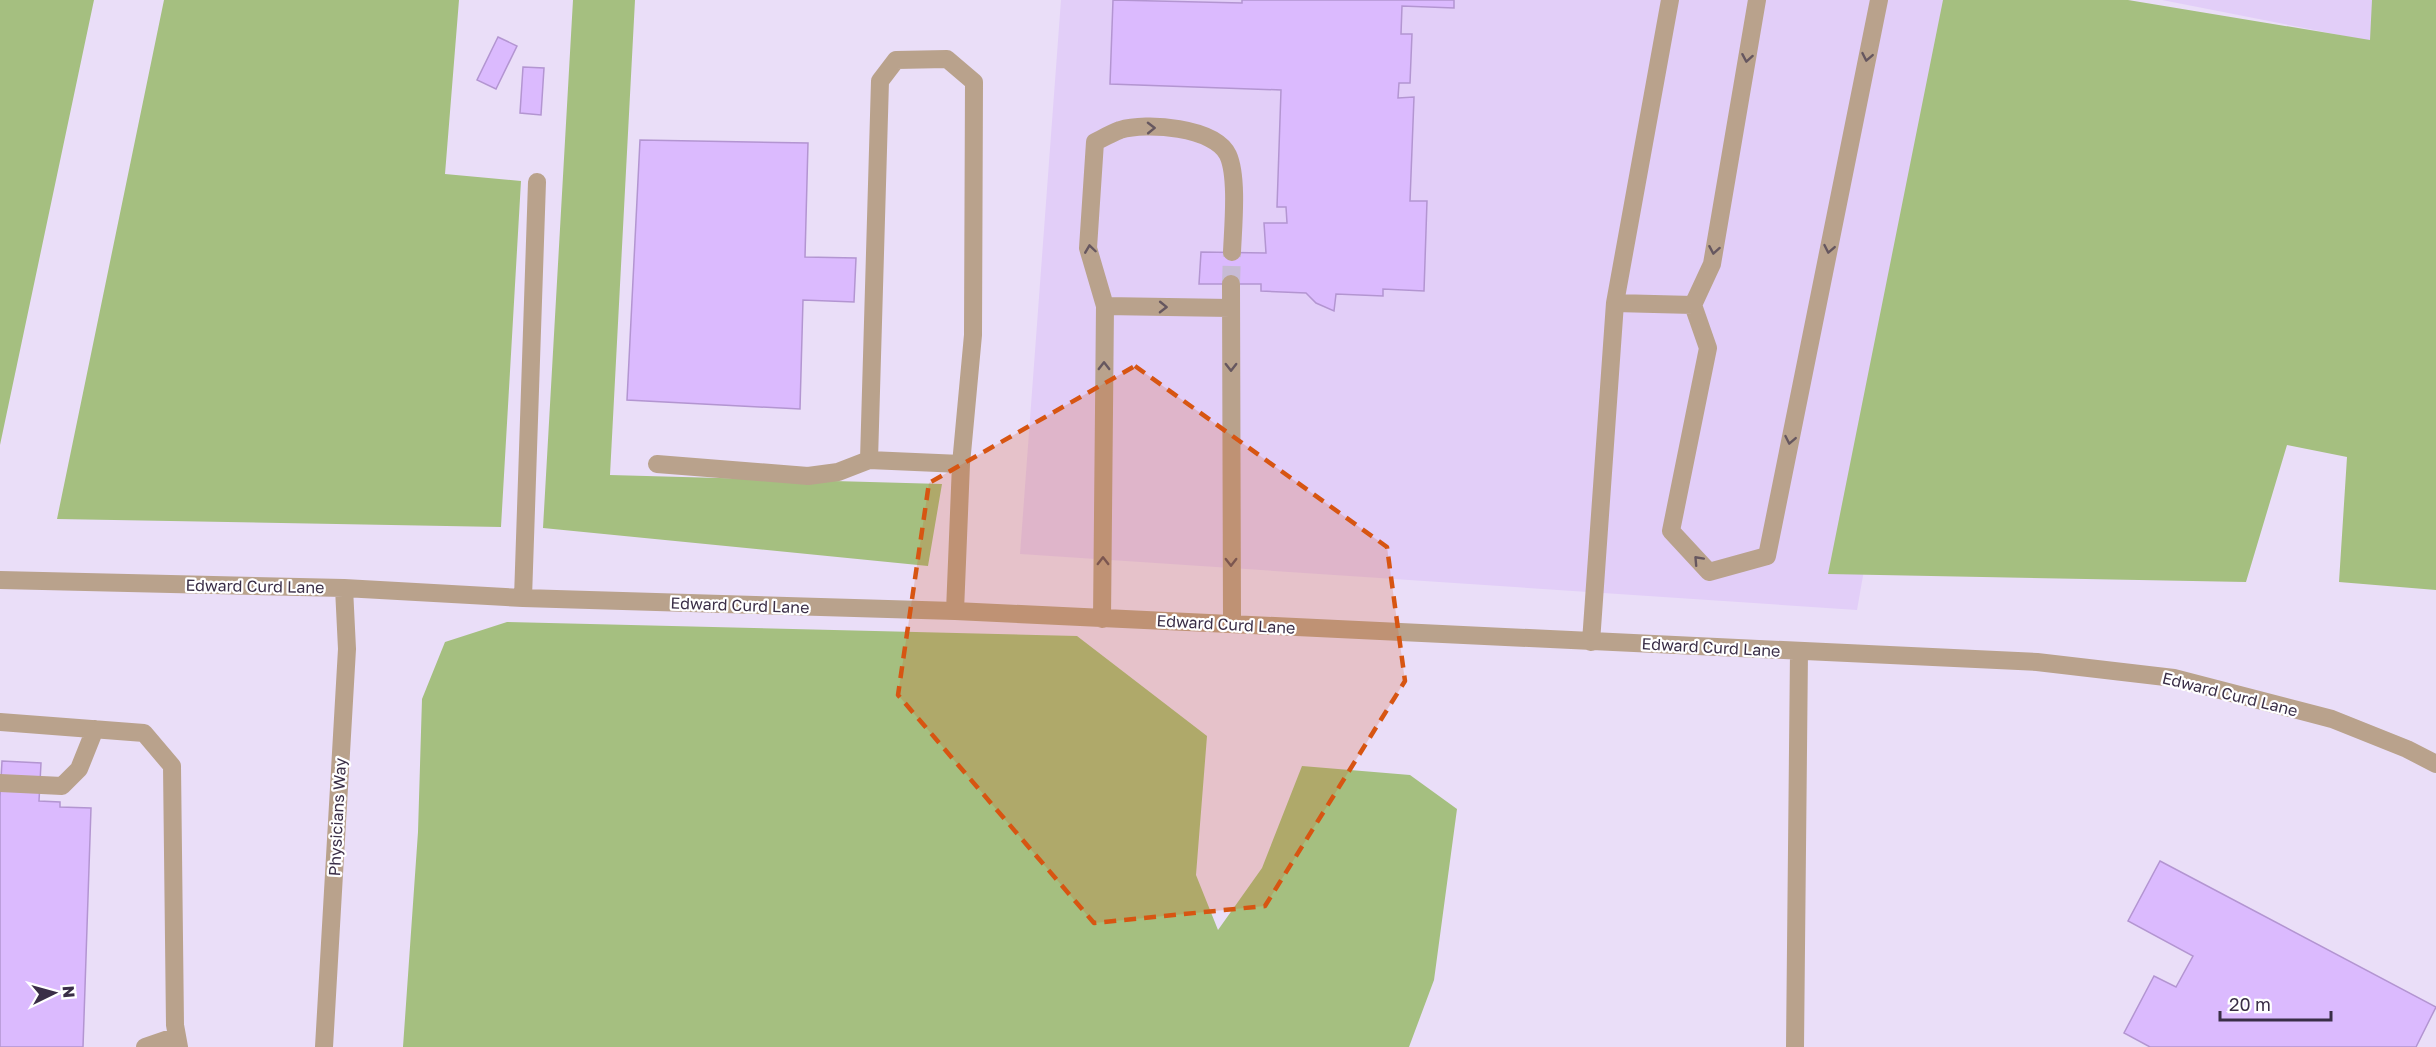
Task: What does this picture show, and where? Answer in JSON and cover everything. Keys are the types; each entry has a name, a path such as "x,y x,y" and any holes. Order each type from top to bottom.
{"street":[{"path":"1591,642 1615,303 1670,0"},
{"path":"1757,0 1712,264 1693,305 1708,348 1671,531 1709,572 1767,556 1879,0"},
{"path":"869,460 880,81 896,60 947,59 974,82 974,335 961,464 955,611"},
{"path":"1102,619 1105,306 1088,248 1095,142 1122,129 1188,129 1213,139 1227,154 1233,201 1232,252"},
{"path":"523,598 537,182"},
{"path":"1231,284 1232,624"},
{"path":"1615,303 1693,305"},
{"path":"1105,306 1230,308"},
{"path":"657,464 808,476 838,472 869,460 961,464"},
{"name":"Edward Curd Lane","path":"0,580 344,588 523,598 955,611 2037,662 2175,678 2332,719 2407,748 2436,764"},
{"name":"Physicians Way","path":"324,1047 347,649 344,588"},
{"path":"1795,1047 1799,651"},
{"path":"0,722 144,733 172,766 175,1024 178,1042 146,1047"},
{"path":"0,783 62,786 79,769 95,729"}],"highlighted area":[{"path":"1135,366 1387,547 1405,681 1265,906 1094,923 898,695 929,483"}],"shaded area":[{"path":"1061,0 1964,0 1857,610 1020,554"},
{"path":"2162,0 2381,0 2380,43"}],"green space":[{"path":"0,0 94,0 0,445"},
{"path":"164,0 459,0 445,174 521,181 501,527 57,519"},
{"path":"573,0 635,0 610,475 942,484 928,566 543,528"},
{"path":"1943,0 2128,0 2370,40 2372,0 2436,0 2436,590 2339,582 2347,457 2287,445 2246,582 1828,574"},
{"path":"507,622 1077,636 1207,736 1196,875 1218,930 1262,868 1302,766 1410,775 1457,809 1434,980 1409,1047 403,1047 418,832 422,699 445,642"}],"building":[{"path":"1113,0 1242,3 1242,0 1454,0 1454,8 1402,6 1401,34 1412,34 1410,83 1399,83 1398,98 1414,97 1410,201 1427,201 1424,291 1383,289 1383,296 1336,294 1334,311 1316,303 1306,293 1261,291 1261,284 1199,284 1201,252 1266,253 1264,223 1287,223 1286,207 1277,207 1281,90 1110,84"},
{"path":"498,37 517,46 496,89 477,80"},
{"path":"523,67 544,68 541,115 520,113"},
{"path":"640,140 808,143 805,257 856,258 854,302 803,300 800,409 627,400"},
{"path":"2,761 41,763 39,801 60,802 60,807 91,808 83,1047 0,1047"},
{"path":"2160,861 2436,1007 2416,1047 2150,1047 2124,1033 2154,976 2176,987 2193,956 2128,921"}],"tunnel":[{"path":"1231,284 1232,252"}]}
